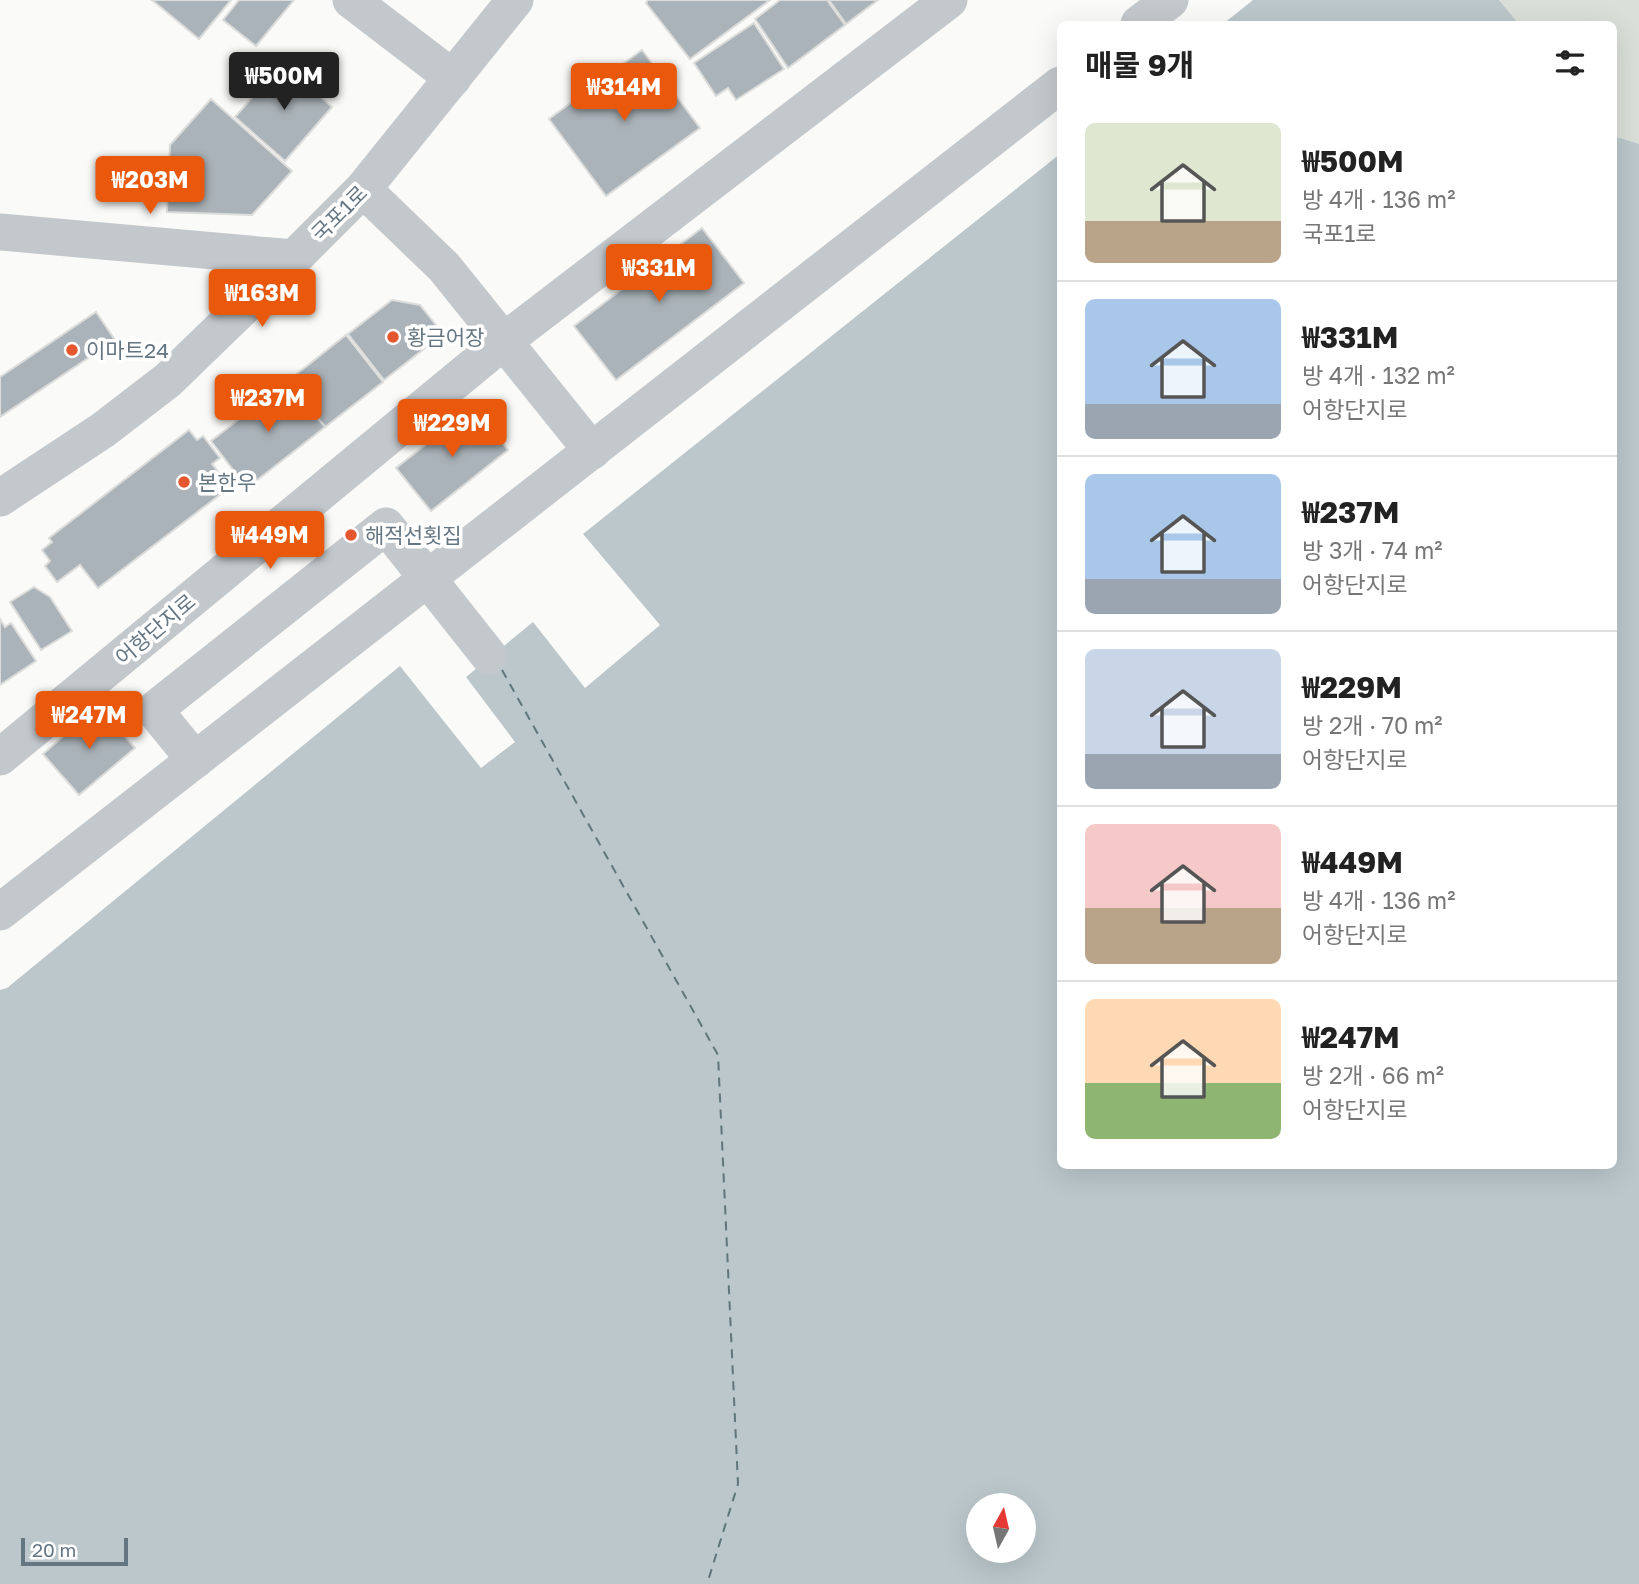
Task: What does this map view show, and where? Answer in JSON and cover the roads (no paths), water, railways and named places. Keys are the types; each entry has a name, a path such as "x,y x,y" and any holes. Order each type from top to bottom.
{"street":[{"path":"351,0 453,78"},
{"name":"국포1로","path":"0,498 103,430 168,380 363,189 515,0"},
{"name":"어항단지로","path":"0,757 504,341 949,0"},
{"path":"1143,21 1170,0"},
{"path":"0,912 1057,87"},
{"path":"363,189 444,267 592,451"},
{"path":"0,232 294,258"},
{"path":"195,760 154,710 386,526 489,656"}],"place":[{"name":"황금어장","path":"393,337"},
{"name":"이마트24","path":"72,350"},
{"name":"본한우","path":"184,482"},
{"name":"해적선횟집","path":"351,535"}]}
